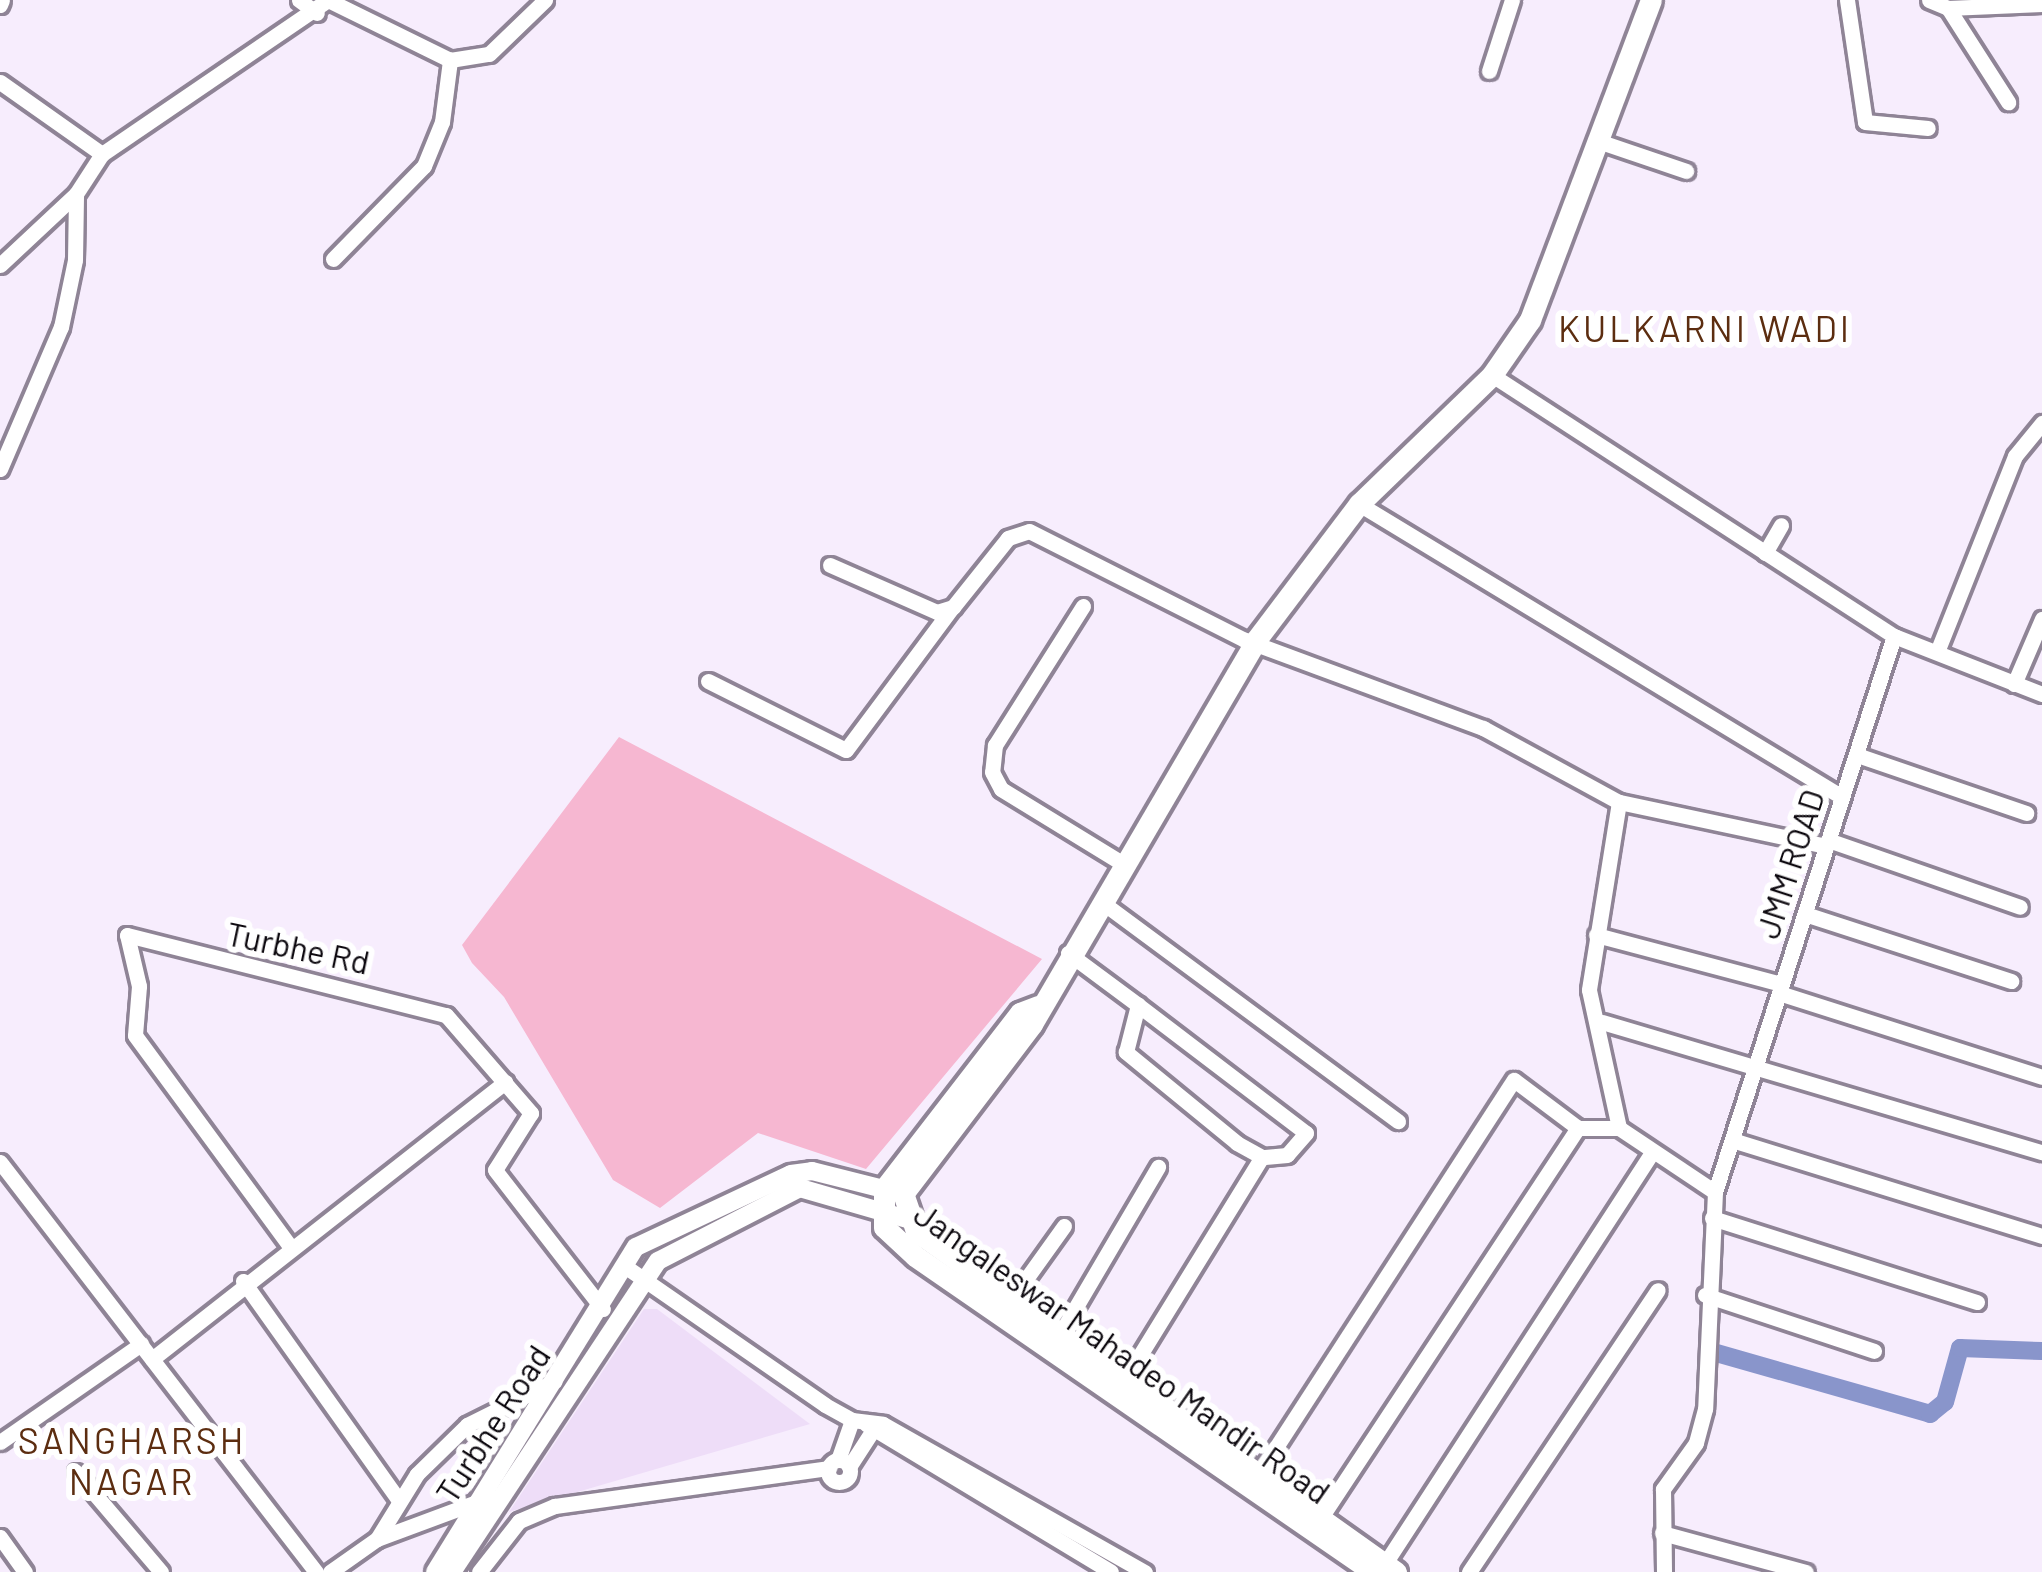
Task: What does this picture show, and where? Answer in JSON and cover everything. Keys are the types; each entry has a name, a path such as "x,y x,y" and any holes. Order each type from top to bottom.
{"main road":[{"name":"Jangaleswar Mahadeo Mandir Road","path":"1385,1569 915,1256 884,1226 890,1198 1038,1006 1256,640 1360,504 1492,375 1530,320 1651,0"},
{"name":"Jangaleswar Mahadeo Mandir Road","path":"890,1198 907,1220 1011,1300 1260,1472 1318,1522"}],"street":[{"path":"299,0 324,4 450,60 489,54 545,0"},
{"path":"1489,71 1512,0"},
{"path":"1847,0 1865,122 1928,128"},
{"path":"1929,0 1948,8 2042,4"},
{"path":"0,265 76,194 102,154 324,4"},
{"path":"1948,8 2008,102"},
{"path":"333,260 424,166 442,122 450,60"},
{"path":"0,82 102,154"},
{"path":"1601,142 1686,171"},
{"path":"0,470 61,327 75,260 76,194"},
{"path":"1492,375 1894,636 2042,694"},
{"path":"1937,652 2015,456 2042,422"},
{"path":"1360,504 1842,797"},
{"path":"1765,553 1781,525"},
{"path":"708,681 846,750 1008,538 1029,531 1256,640 1483,728 1619,802 1827,843 2020,907"},
{"path":"830,565 920,610 953,607"},
{"path":"1083,606 995,745 992,772 1000,789 1125,865"},
{"path":"2014,684 2042,619"},
{"name":"JMM ROAD","path":"1664,1572 1663,1489 1696,1443 1706,1409 1705,1295 1715,1192 1894,636"},
{"path":"1857,755 2026,813"},
{"path":"1619,802 1589,990 1602,1022 1619,1128"},
{"path":"1103,903 1398,1121"},
{"path":"1805,914 2011,981"},
{"name":"Turbhe Rd","path":"290,1245 136,1035 139,986 127,935 446,1016 505,1082 531,1121 495,1170 603,1309"},
{"path":"1596,935 1781,989 2042,1077"},
{"path":"1068,953 1138,1005 1306,1133 1287,1155 1262,1157 1126,1052 1138,1005"},
{"path":"1602,1022 2042,1152"},
{"path":"1260,1472 1514,1081 1578,1128 1619,1128 1651,1154 1715,1192"},
{"path":"152,1359 243,1281 505,1082"},
{"path":"1318,1522 1578,1128"},
{"path":"1732,1140 2042,1236"},
{"path":"1385,1569 1651,1154"},
{"path":"1124,1381 1262,1157"},
{"path":"0,1162 316,1572"},
{"path":"1060,1334 1158,1167"},
{"path":"452,1572 634,1273 800,1188 890,1198"},
{"path":"1712,1218 1977,1302"},
{"path":"1011,1300 1064,1226"},
{"path":"634,1273 863,1426 1145,1572"},
{"name":"Turbhe Road","path":"435,1572 603,1309 634,1273"},
{"path":"243,1281 398,1499"},
{"path":"1468,1572 1658,1291"},
{"path":"1705,1295 1874,1351"},
{"path":"0,1442 141,1344"},
{"path":"377,1538 398,1499 467,1425 557,1379"},
{"path":"479,1572 519,1521 555,1506 839,1465 863,1426"},
{"path":"910,1447 1111,1572"},
{"path":"76,1472 161,1572"},
{"path":"330,1572 377,1538 479,1501"},
{"path":"1662,1533 1806,1572"},
{"path":"0,1537 25,1572"}],"shaded area":[{"path":"619,737 1042,959 866,1169 758,1133 660,1208 613,1180 504,997 472,963 462,945"},
{"path":"644,1309 657,1309 810,1424 509,1512"}],"waterway":[{"path":"1713,1352 1930,1414 1945,1402 1960,1348 2042,1351"}],"district":[{"name":"KULKARNI WADI","path":"1705,328"},
{"name":"SANGHARSH NAGAR","path":"132,1460"}]}
